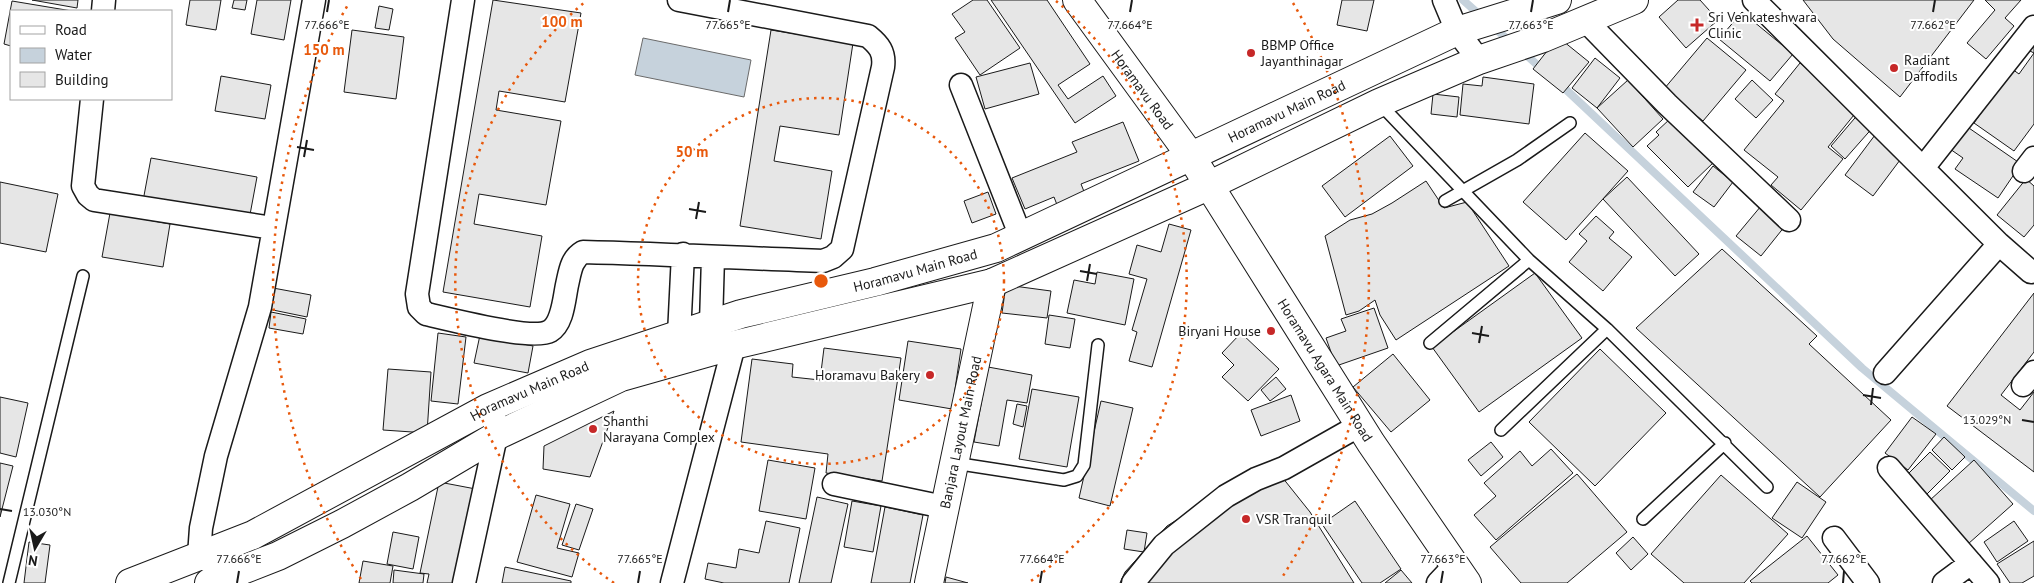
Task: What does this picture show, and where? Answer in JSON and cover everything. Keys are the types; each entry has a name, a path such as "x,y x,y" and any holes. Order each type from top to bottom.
{"main road":[{"name":"Horamavu Road","path":"1076,0 1190,155"},
{"name":"Horamavu Main Road","path":"130,583 253,535 493,406 590,364 741,314 875,282 996,248 1190,155 1457,31 1557,0"},
{"name":"Horamavu Main Road","path":"226,580 342,524 410,487 496,436 620,377 734,345 992,283 1208,186 1380,102 1479,60 1543,38 1634,0"},
{"name":"Horamavu Agara Main Road","path":"1190,155 1453,577"},
{"name":"Banjara Layout Main Road","path":"928,583 992,283"}],"street":[{"path":"226,580 199,556 201,528 216,456 260,307 314,0"},
{"path":"464,0 417,294 419,307 426,314 504,330 539,334 550,331 556,324 560,316 572,264 578,255 583,252 683,254 823,261 833,257 842,249 884,58 879,45 868,36 679,0"},
{"path":"1444,0 1457,31 1479,60"},
{"path":"1754,0 1999,244 2031,272"},
{"path":"1586,21 1667,104 1789,220"},
{"path":"1924,168 2034,27"},
{"path":"961,85 1021,237"},
{"path":"92,100 83,186 88,195 94,200 273,228"},
{"path":"1885,373 1999,244"},
{"path":"679,335 683,254"},
{"path":"711,324 713,257"},
{"path":"672,583 734,345"},
{"path":"464,583 496,436 493,406"},
{"path":"1133,583 1164,545 1226,496 1256,478 1284,468 1360,425"},
{"path":"1889,468 1988,583"},
{"path":"834,484 944,506"},
{"path":"1834,538 1868,583"},
{"path":"1944,583 1971,563"}],"lane":[{"path":"1380,102 1529,260 1607,329 1725,443 1767,487"},
{"path":"1445,201 1464,192 1517,160 1570,123"},
{"path":"1430,343 1529,260"},
{"path":"9,583 82,276"},
{"path":"1501,430 1607,329"},
{"path":"954,463 1064,480 1077,476 1084,465 1098,345"},
{"path":"1643,519 1725,443"}],"water":[{"path":"643,38 751,60 744,97 635,75"}],"building":[{"path":"32,0 78,0 77,8"},
{"path":"190,0 221,0 216,30 186,25"},
{"path":"234,0 247,0 245,10 232,8"},
{"path":"257,0 291,0 284,40 251,34"},
{"path":"493,0 581,13 565,102 499,91 496,110 561,121 546,205 479,194 474,224 542,236 530,307 443,292"},
{"path":"973,0 987,0 1020,48 980,75 955,38 965,32 952,14"},
{"path":"991,0 1047,0 1090,64 1058,85 1068,99 1103,76 1116,96 1075,123"},
{"path":"1342,0 1374,0 1367,31 1337,25"},
{"path":"1678,0 1700,0 1718,20 1686,48 1659,17"},
{"name":"Radiant Daffodils","path":"1803,0 1974,0 1900,97 1833,39"},
{"path":"1985,0 2021,0 2005,18 2014,26 1986,59 1967,43 1995,10"},
{"path":"12,1 66,10 10,10"},
{"path":"379,6 393,9 389,30 375,28"},
{"path":"10,12 10,46 4,44"},
{"path":"1742,12 1793,54 1770,81 1719,39"},
{"path":"352,30 404,37 396,99 344,92"},
{"path":"771,30 853,43 839,135 780,126 774,161 832,171 821,239 740,226"},
{"path":"1558,37 1589,62 1563,93 1533,69"},
{"path":"1707,38 1746,70 1703,121 1664,89"},
{"path":"2034,53 2034,124 2014,151 1974,123 2012,69 2019,74"},
{"path":"1595,58 1620,78 1597,108 1572,88"},
{"path":"1030,63 1039,94 985,109 976,77"},
{"path":"1800,63 1858,110 1828,147 1843,159 1801,210 1771,185 1778,177 1744,150 1784,101 1775,94"},
{"path":"221,76 271,85 265,119 215,111"},
{"path":"1483,77 1534,84 1529,124 1460,115 1463,84 1482,86"},
{"path":"1628,80 1663,119 1633,147 1597,108"},
{"path":"1752,80 1773,100 1756,118 1735,99"},
{"path":"1433,94 1459,97 1457,117 1431,114"},
{"path":"1860,112 1875,125 1845,159 1831,146"},
{"path":"1671,118 1714,162 1688,187 1647,146 1659,135 1656,132"},
{"path":"1123,122 1139,161 1081,184 1087,199 1059,210 1054,197 1025,209 1012,178 1077,152 1072,142"},
{"path":"1966,126 2021,164 1998,198 1955,169 1963,158 1950,149"},
{"path":"1585,133 1628,171 1566,240 1523,202"},
{"path":"1875,135 1903,156 1873,196 1845,175"},
{"path":"1390,136 1413,166 1345,217 1322,186"},
{"path":"151,158 257,177 249,220 143,201"},
{"path":"1713,166 1733,182 1714,207 1693,192"},
{"path":"1627,177 1699,254 1675,276 1603,199"},
{"path":"2026,179 2034,186 2034,225 2024,237 1997,215"},
{"path":"1426,181 1444,208 1467,202 1509,266 1396,340 1380,315 1375,300 1359,311 1346,315 1325,236 1350,220 1372,214"},
{"path":"0,182 58,194 46,252 0,243"},
{"path":"988,192 996,214 972,223 964,201"},
{"path":"1761,206 1785,226 1761,256 1736,236"},
{"path":"110,213 170,224 163,267 102,257"},
{"path":"1596,216 1614,232 1609,238 1632,257 1603,291 1569,262 1587,241 1579,234"},
{"path":"1169,224 1191,230 1152,367 1129,361 1137,332 1132,330 1147,279 1129,274 1137,245 1161,252"},
{"path":"1722,249 1817,336 1809,344 1891,420 1820,497 1636,328"},
{"path":"1097,272 1134,279 1125,325 1067,313 1074,280 1095,284"},
{"path":"1535,273 1582,338 1479,412 1432,347"},
{"path":"1006,285 1051,291 1047,318 1002,313"},
{"path":"273,288 311,295 307,317 268,309"},
{"path":"2034,293 2034,352 2001,395 2020,410 2034,392 2034,472 1947,406"},
{"path":"1374,308 1388,348 1336,366 1326,338 1346,331 1341,319"},
{"path":"271,312 306,319 303,334 269,328"},
{"path":"1049,315 1075,319 1070,348 1045,344"},
{"path":"438,333 466,337 458,404 431,401"},
{"path":"1241,333 1279,369 1248,401 1222,377 1234,365 1222,353"},
{"path":"480,335 533,346 528,373 474,363"},
{"name":"Horamavu Bakery","path":"908,341 961,349 952,409 899,400"},
{"path":"824,348 901,358 882,481 826,473 828,454 741,442 752,359 793,364 792,377 820,380"},
{"path":"1600,349 1666,413 1595,486 1529,422"},
{"path":"1393,354 1430,400 1391,432 1353,387"},
{"path":"988,367 1032,375 1027,403 1007,400 999,446 974,442"},
{"path":"388,369 431,372 427,433 383,430"},
{"path":"1276,377 1286,389 1270,401 1261,390"},
{"path":"1032,389 1079,397 1067,467 1019,459"},
{"path":"1291,395 1300,421 1261,436 1251,410"},
{"path":"0,397 28,403 16,457 0,453"},
{"path":"1101,401 1133,408 1110,506 1079,498"},
{"path":"1017,404 1027,406 1023,427 1013,424"},
{"name":"Shanthi Narayana Complex","path":"614,411 590,477 543,469 544,446"},
{"path":"1912,417 1936,434 1908,470 1885,453"},
{"path":"1944,437 1965,457 1952,470 1932,450"},
{"path":"1491,442 1503,457 1481,476 1468,460"},
{"path":"1551,449 1573,473 1496,540 1474,515 1496,496 1484,483 1520,451 1532,466"},
{"path":"1930,452 1950,471 1926,495 1906,476"},
{"path":"768,460 815,468 806,519 759,511"},
{"path":"1974,460 2013,504 1968,544 1929,501"},
{"name":"VSR Tranquil","path":"1270,462 1310,512 1354,583 1120,583 1125,572 1167,526"},
{"path":"0,463 13,466 0,517"},
{"path":"1577,474 1627,532 1567,583 1521,583 1490,547"},
{"path":"1721,475 1788,534 1744,583 1684,583 1651,554"},
{"path":"439,482 481,490 457,583 427,583 429,574 420,573"},
{"path":"1797,482 1826,502 1802,538 1772,518"},
{"path":"536,495 570,504 557,548 579,553 572,577 517,562"},
{"path":"817,497 848,504 831,583 799,583"},
{"path":"852,501 881,506 873,552 844,547"},
{"path":"1355,501 1401,569 1380,583 1362,583 1322,524"},
{"path":"576,504 593,509 579,550 562,545"},
{"path":"885,507 923,515 910,583 871,583"},
{"path":"766,521 800,528 789,583 724,583 705,579 708,563 736,568 739,549 759,553"},
{"path":"2014,521 2028,541 1997,562 1984,542"},
{"path":"1127,530 1147,533 1144,552 1124,549"},
{"path":"393,532 419,537 413,569 387,564"},
{"path":"1807,536 1838,575 1828,583 1752,583 1750,581"},
{"path":"1633,537 1648,554 1631,570 1616,553"},
{"path":"2034,541 2034,576 2022,583 2010,583 1997,564"},
{"path":"29,542 50,545 45,583 24,583"},
{"path":"363,561 393,566 390,583 359,583"},
{"path":"505,567 571,581 571,583 502,583"},
{"path":"394,570 424,574 423,583 393,583"},
{"path":"1401,570 1412,583 1385,583"},
{"path":"946,577 968,583 945,583"}],"waterway":[{"path":"1463,0 1482,17"},
{"path":"1492,26 1512,43"},
{"path":"1523,52 1544,71"},
{"path":"1559,83 1862,368 2034,511"}],"place":[{"name":"Sri Venkateshwara Clinic","path":"1697,25"},
{"name":"BBMP Office Jayanthinagar","path":"1251,53"},
{"name":"Radiant Daffodils","path":"1894,68"},
{"name":"Biryani House","path":"1271,331"},
{"name":"Horamavu Bakery","path":"930,375"},
{"name":"Shanthi Narayana Complex","path":"593,429"},
{"name":"VSR Tranquil","path":"1246,519"}]}
